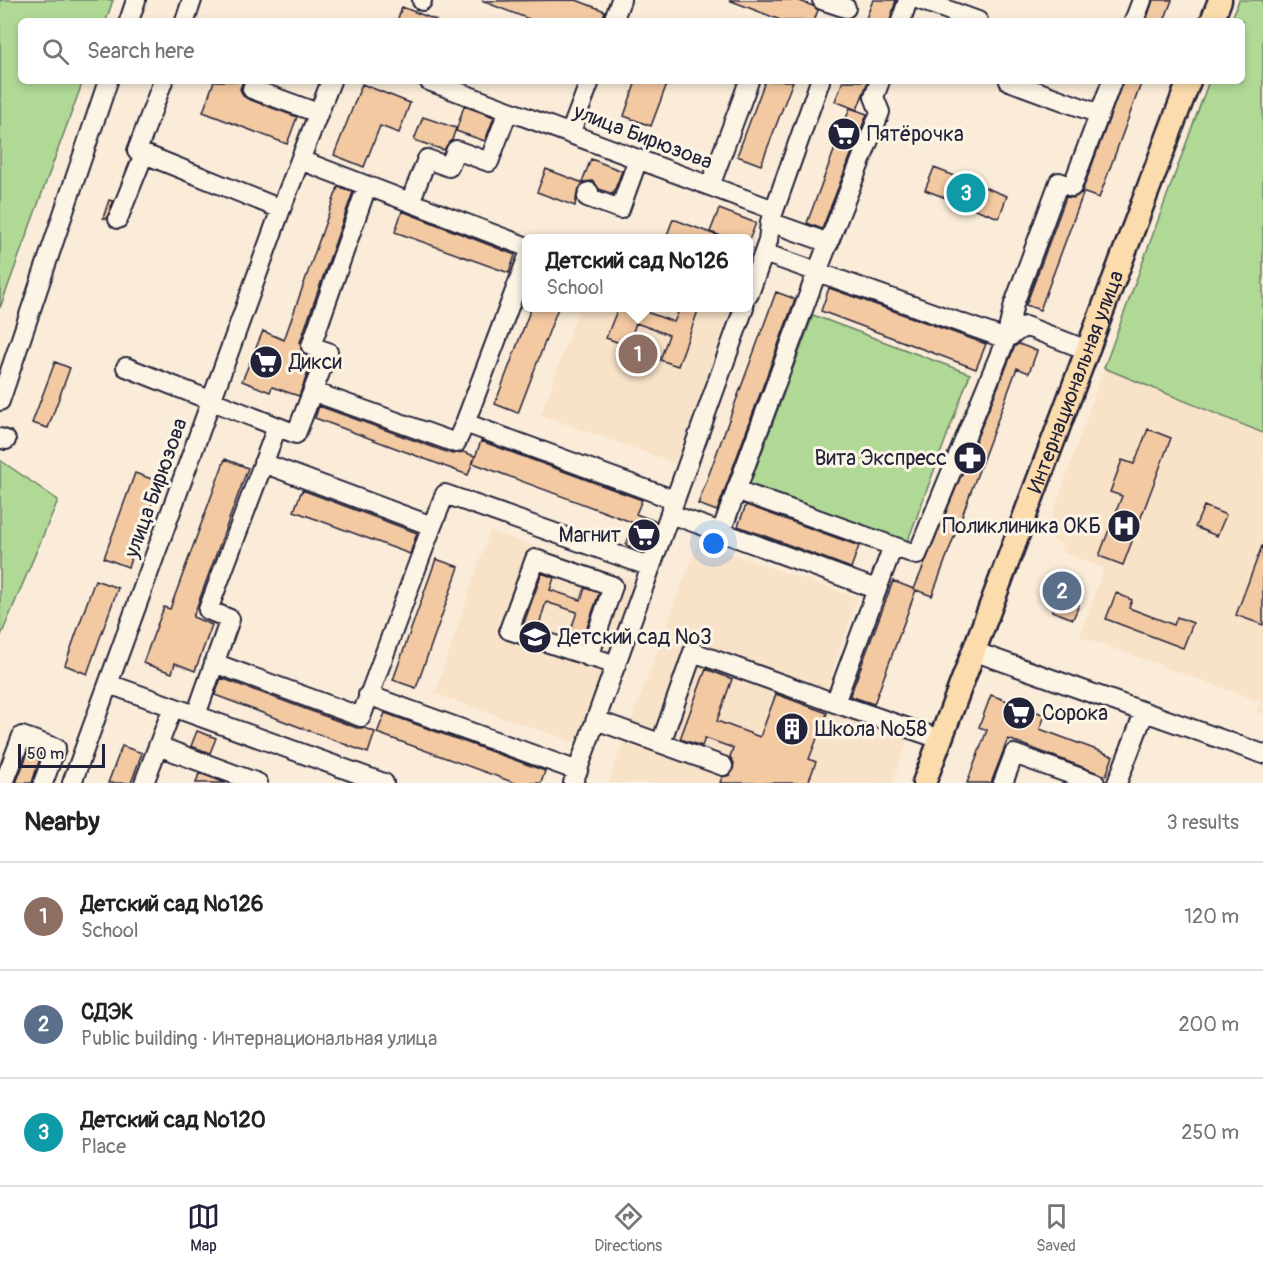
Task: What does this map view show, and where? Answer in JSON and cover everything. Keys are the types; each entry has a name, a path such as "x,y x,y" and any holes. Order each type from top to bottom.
{"main road":[{"path":"1213,18 1220,0"},
{"name":"Интернациональная улица","path":"924,783 1188,84"}],"street":[{"path":"130,18 136,0"},
{"path":"186,18 192,0"},
{"path":"614,18 621,0"},
{"path":"822,0 845,10"},
{"path":"902,18 908,0"},
{"path":"920,0 970,18"},
{"path":"1135,18 1142,0"},
{"path":"0,401 107,84"},
{"path":"162,84 137,151 281,209"},
{"path":"254,84 252,88 318,113"},
{"name":"улица Бирюзова","path":"72,783 281,209 330,84"},
{"name":"улица Бирюзова","path":"437,84 710,186 829,243"},
{"path":"570,134 589,84"},
{"path":"710,186 748,84"},
{"path":"753,276 759,250 819,84"},
{"path":"721,532 817,272 880,112 874,97 879,84"},
{"path":"1017,84 1099,114"},
{"path":"736,490 917,555 1006,339 1014,304 1059,182 1072,186 1111,84"},
{"path":"410,202 427,159 449,167 456,150 489,162 508,111"},
{"path":"118,219 144,154"},
{"path":"587,197 620,209 638,159"},
{"path":"300,160 522,244"},
{"path":"126,367 297,434 328,352 311,346 367,186"},
{"path":"759,250 1006,339"},
{"path":"314,392 456,443 522,272"},
{"path":"368,695 576,777 743,312"},
{"path":"1006,339 1025,326 1088,350"},
{"path":"465,423 672,507 721,532 876,589"},
{"path":"195,715 230,619 208,610 277,427"},
{"path":"263,463 432,526"},
{"path":"214,663 361,717 445,494 651,567"},
{"path":"835,703 892,546"},
{"path":"589,657 613,586 535,559 509,630 589,657 616,665"},
{"path":"973,651 1263,754"},
{"path":"661,743 693,652 940,739"},
{"path":"109,684 195,715 347,777 384,783"},
{"path":"144,783 173,707"},
{"path":"1117,783 1144,713"},
{"path":"596,720 723,766"},
{"path":"4,783 22,736 56,748 43,783"},
{"path":"158,746 258,783"},
{"path":"1003,783 1014,754 1095,783"}],"shaded area":[{"path":"1239,0 1263,0 1263,714 1257,712 1261,702 1080,636 1104,568 1060,551 1063,544 1045,537 1208,84 1245,84 1245,18 1232,18"},
{"path":"578,312 730,312 676,463 541,415"},
{"name":"Детский сад №3","path":"490,531 635,581 580,744 435,694"},
{"path":"698,542 857,598 824,698 911,732 892,783 608,783"}],"green space":[{"path":"0,0 113,0 107,18 18,18 18,84 82,84 0,308"},
{"path":"1239,0 1263,0 1263,433 1104,368 1208,84 1245,84 1245,18 1232,18"},
{"path":"813,315 970,374 907,543 750,484"},
{"path":"0,460 58,500 0,638"}],"building":[{"path":"576,0 605,11 603,18 526,18 482,1"},
{"path":"729,0 797,0 818,10 815,18 775,18"},
{"path":"873,0 896,0 891,18 866,18"},
{"path":"1153,0 1172,0 1165,18 1147,18"},
{"path":"402,7 431,18 398,18"},
{"path":"213,84 242,84 240,89 243,96 248,99 297,117 287,144 203,112"},
{"path":"362,84 410,103 399,133 380,126 364,167 334,155"},
{"path":"635,84 667,84 651,126 624,116"},
{"path":"764,84 792,84 761,165 737,156"},
{"path":"842,84 867,84 857,110 835,101"},
{"path":"1122,84 1141,84 1099,198 1082,192"},
{"path":"464,106 494,117 485,141 456,131"},
{"path":"850,108 867,114 822,229 807,223"},
{"path":"423,117 456,128 452,140 444,150 414,140"},
{"path":"591,159 622,171 613,194 599,189 593,181 582,182"},
{"path":"934,168 1007,196 999,218 925,190"},
{"path":"546,169 583,183 577,193 575,206 537,192"},
{"path":"338,187 353,192 300,342 302,353 313,359 299,396 272,387 270,392 242,381 263,331 284,340"},
{"path":"1083,194 1040,310 1026,305 1066,197 1074,198"},
{"path":"109,200 113,201 107,219 103,218"},
{"path":"719,209 756,223 752,234 710,232"},
{"path":"402,211 515,255 509,273 395,232"},
{"path":"673,219 713,234 667,234"},
{"path":"829,288 986,344 976,369 821,311"},
{"path":"776,292 795,299 717,511 698,504"},
{"path":"530,312 556,312 518,413 495,404"},
{"path":"616,312 646,312 674,322 678,312 698,312 678,366 660,360 669,335 636,323 628,346 606,338"},
{"path":"1019,344 1037,351 1029,373 1017,368 932,596 916,590 874,704 850,696 893,581 914,589 1015,346"},
{"path":"55,362 70,368 48,428 32,423"},
{"path":"319,406 452,454 463,452 475,456 468,475 315,418"},
{"name":"Поликлиника ОКБ","path":"1148,429 1171,438 1123,565 1099,556 1122,496 1110,492 1122,460 1134,464"},
{"path":"481,441 642,500 636,514 655,521 644,552 626,545 634,523 473,463"},
{"path":"225,459 248,468 193,617 212,625 195,671 175,663 172,673 143,663 164,607 170,609"},
{"path":"135,473 160,482 128,567 104,558"},
{"path":"302,490 417,533 410,554 294,511"},
{"path":"746,505 859,546 851,568 738,526"},
{"path":"1204,506 1226,515 1217,536 1195,527"},
{"path":"1263,546 1263,625 1236,615"},
{"path":"436,559 459,567 416,688 393,680"},
{"name":"Детский сад №3","path":"542,573 554,578 550,590 581,600 585,588 599,593 582,642 568,638 577,612 546,602 538,628 524,623"},
{"path":"1065,577 1078,582 1070,601 1079,605 1073,619 1052,611"},
{"path":"95,580 118,588 87,674 65,665"},
{"path":"1116,593 1132,600 1129,608 1174,625 1177,617 1193,623 1183,648 1106,619"},
{"name":"Школа №58","path":"706,669 732,679 717,721 760,737 776,694 827,713 809,759 816,762 808,783 720,783 722,777 730,775 733,770 734,763 730,757 733,748 705,738 702,746 680,739"},
{"path":"221,678 357,728 375,732 368,753 215,695"},
{"path":"991,695 1045,715 1040,729 1113,756 1106,776 1008,739 991,783 967,783 987,730 979,727"},
{"path":"385,713 545,771 541,783 515,783 377,733"},
{"path":"197,731 216,738 210,753 191,746"},
{"path":"122,746 142,753 131,783 108,783"},
{"path":"29,750 41,755 32,783 16,783"},
{"path":"199,773 226,783 196,783"}],"place":[{"name":"Пятёрочка","path":"844,134"},
{"name":"Детский сад №120","path":"966,193"},
{"name":"Детский сад №126","path":"638,354"},
{"name":"Дикси","path":"266,362"},
{"name":"Вита Экспресс","path":"970,458"},
{"name":"Поликлиника ОКБ","path":"1124,526"},
{"name":"Магнит","path":"644,535"},
{"name":"СДЭК","path":"1062,591"},
{"name":"Детский сад №3","path":"535,637"},
{"name":"Сорока","path":"1019,713"},
{"name":"Школа №58","path":"792,729"}]}
